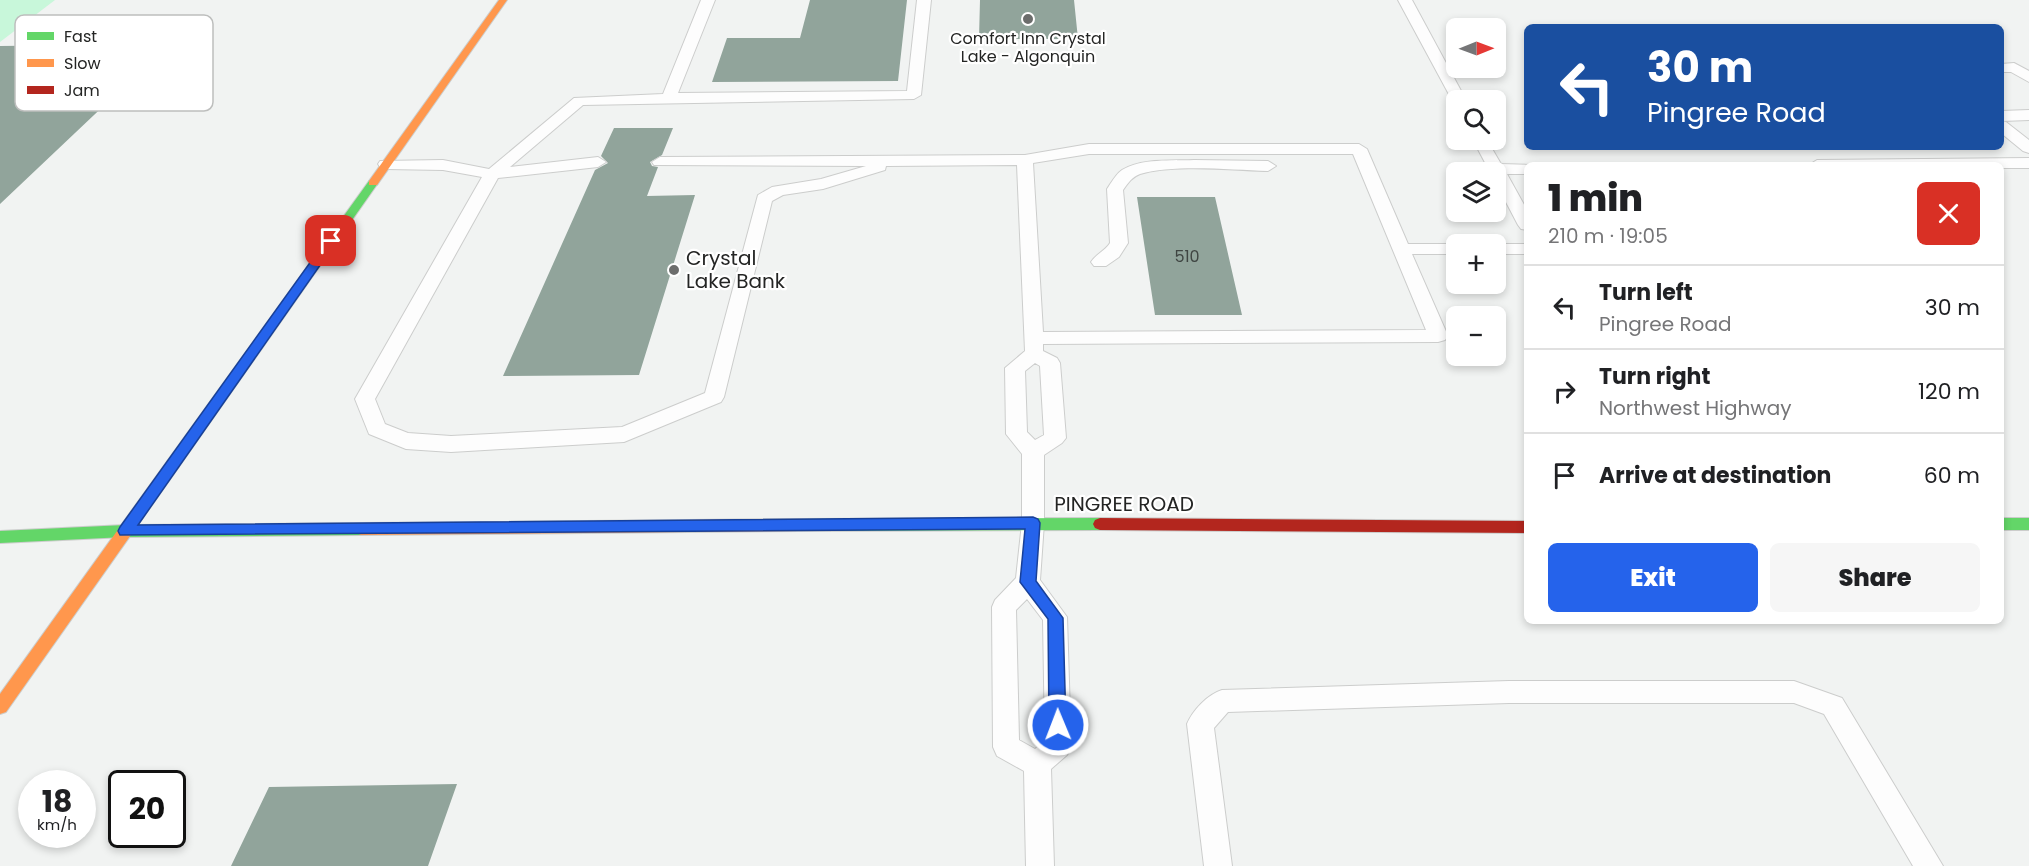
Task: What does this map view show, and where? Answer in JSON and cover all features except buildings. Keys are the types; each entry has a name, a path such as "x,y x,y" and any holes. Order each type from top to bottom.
{"street":[{"path":"0,707 503,0"},
{"name":"PINGREE ROAD","path":"0,537 125,531 1033,523 1524,527"},
{"path":"2004,524 2029,524"}],"lane":[{"path":"669,98 708,0"},
{"path":"898,160 823,184 778,191 764,199 714,397 624,434 451,444 406,441 376,429 365,399 492,174 579,101 914,95 924,0"},
{"path":"1405,0 1454,90"},
{"path":"2004,68 2014,67 2029,78"},
{"path":"2004,116 2029,115"},
{"path":"2004,127 2029,148"},
{"path":"660,162 1025,160 1089,149 1359,149 1438,336 1034,346 1014,368 1017,434 1033,452 1033,523 1028,582 1004,607 1006,747 1037,764"},
{"path":"1025,160 1034,346 1050,363 1055,438 1033,452"},
{"path":"386,164 442,165 492,174 598,162"},
{"path":"2004,164 2029,164"},
{"path":"1101,262 1113,253 1119,243 1115,189 1128,173 1148,168 1179,166 1268,166"},
{"path":"1506,169 1524,169"},
{"path":"1506,187 1524,220"},
{"path":"1401,249 1446,249"},
{"path":"1506,249 1524,249"},
{"path":"1028,582 1055,618 1058,746 1037,764"},
{"path":"1218,866 1200,724 1222,701 1509,692 1794,692 1833,706 1929,866"},
{"path":"1037,764 1040,866"}],"green space":[{"path":"0,0 55,0 35,15 15,15 15,31 0,42"}],"traffic: fast":[{"path":"173,464 373,183"},
{"path":"800,525 1100,524"},
{"path":"2004,524 2029,524"},
{"path":"0,537 125,531 361,529"}],"traffic: slow":[{"path":"373,183 503,0"},
{"path":"0,707 173,464"},
{"path":"361,529 800,525"}],"traffic: jam":[{"path":"1100,524 1524,527"}],"place":[{"name":"Comfort Inn Crystal Lake - Algonquin","path":"1028,19"},
{"name":"Crystal Lake Bank","path":"674,270"}],"route":[{"path":"331,241 125,531 1033,523 1028,582 1055,618 1058,725"}]}
